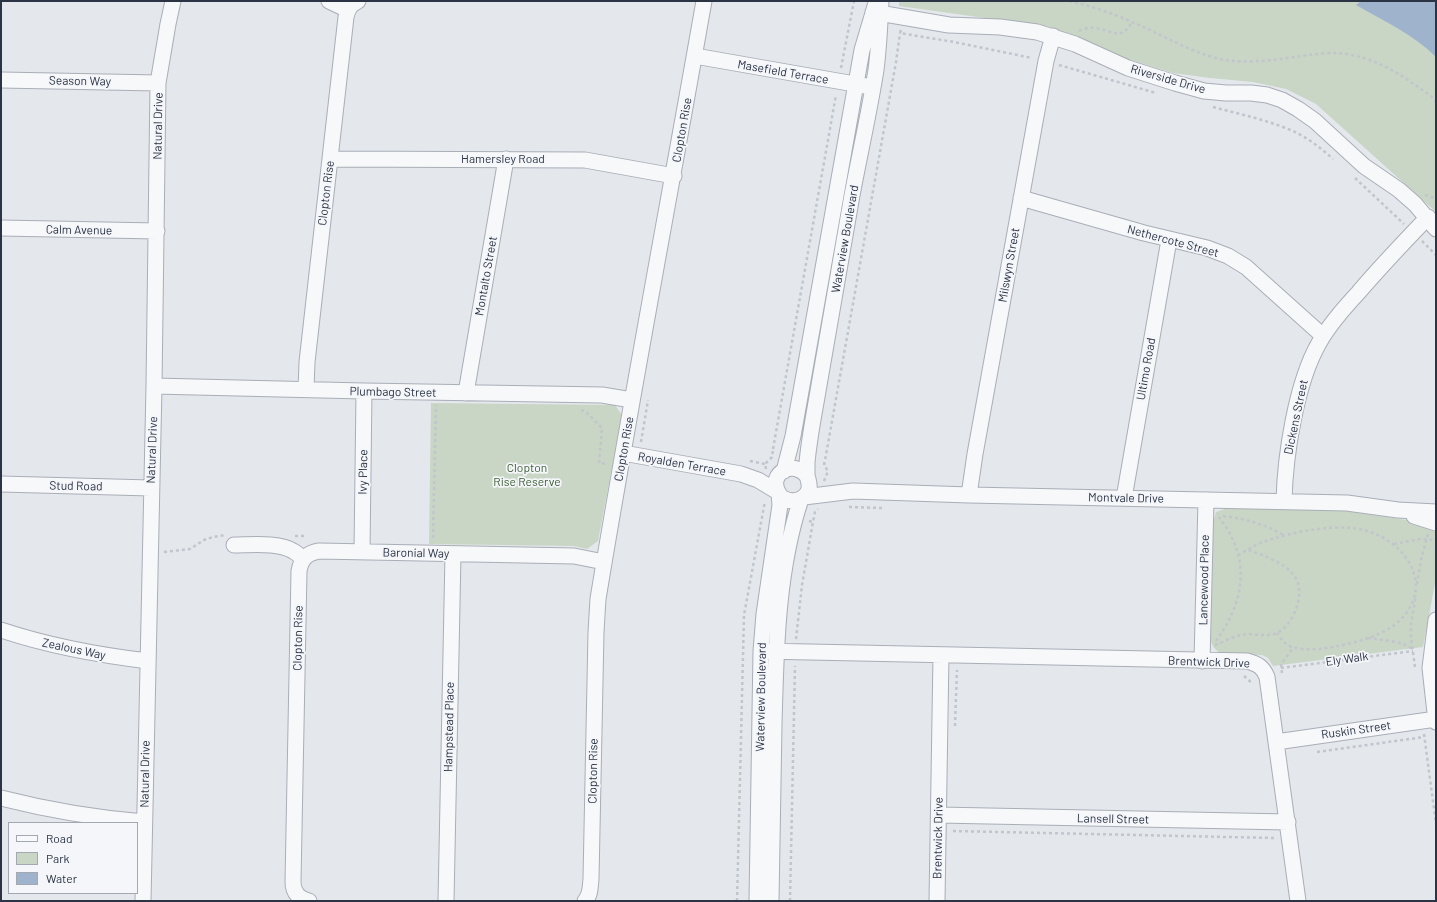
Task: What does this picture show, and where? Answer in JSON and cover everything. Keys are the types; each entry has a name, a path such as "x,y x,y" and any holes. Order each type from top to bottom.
{"street":[{"name":"Natural Drive","path":"143,901 157,231 158,83 173,1"},
{"path":"329,1 353,5"},
{"name":"Clopton Rise","path":"585,901 589,897 591,879 598,599 632,400 674,176 704,1"},
{"name":"Clopton Rise","path":"306,390 307,362 346,17 353,5"},
{"name":"Riverside Drive","path":"878,7 903,17 949,25 1000,26 1018,28 1059,38 1128,68 1175,84 1204,91 1267,95 1298,108 1364,166 1399,190 1415,204 1432,223 1413,233 1355,296 1323,336"},
{"name":"Waterview Boulevard","path":"782,472 793,436 862,50 878,7"},
{"name":"Waterview Boulevard","path":"807,477 808,453 812,423 880,38 878,7"},
{"name":"Milswyn Street","path":"969,495 976,446 1046,61 1059,38"},
{"name":"Masefield Terrace","path":"695,56 872,87"},
{"name":"Season Way","path":"1,80 158,83"},
{"name":"Hamersley Road","path":"330,159 585,160 674,176"},
{"name":"Montalto Street","path":"466,393 506,160"},
{"name":"Nethercote Street","path":"1021,198 1169,240 1207,248 1228,256 1246,266 1323,336"},
{"name":"Calm Avenue","path":"1,228 157,231"},
{"name":"Ultimo Road","path":"1124,498 1169,240"},
{"path":"823,270 838,273"},
{"name":"Dickens Street","path":"1284,501 1285,476 1296,411 1306,372 1323,336"},
{"name":"Plumbago Street","path":"154,386 364,392 435,402 466,393 602,395 632,400"},
{"name":"Ivy Place","path":"362,552 364,392"},
{"name":"Royalden Terrace","path":"622,460 638,456 741,474 758,480 779,493"},
{"path":"790,468 796,468 803,471 809,481 809,490 803,498 789,501 779,493 776,482 782,472 790,468"},
{"name":"Royalden Terrace","path":"741,474 782,472"},
{"name":"Montvale Drive","path":"807,477 853,491"},
{"name":"Stud Road","path":"1,484 151,488"},
{"name":"Montvale Drive","path":"803,498 853,491 969,495 1346,502 1398,510 1436,512"},
{"name":"Waterview Boulevard","path":"757,901 765,834 769,651 764,614 778,514 779,493"},
{"name":"Waterview Boulevard","path":"769,651 780,607 792,529 803,498"},
{"name":"Lancewood Place","path":"1202,661 1206,500"},
{"name":"Montvale Drive","path":"1398,510 1436,524"},
{"path":"234,545 273,545 284,547 293,551 303,559"},
{"name":"Baronial Way","path":"303,559 307,555 319,551 574,556 604,562"},
{"name":"Hampstead Place","path":"446,901 453,554"},
{"name":"Clopton Rise","path":"301,900 293,887 293,882 299,571 303,559"},
{"path":"1431,720 1430,668 1436,620"},
{"name":"Zealous Way","path":"1,630 74,650 148,661"},
{"name":"Brentwick Drive","path":"769,651 1248,661 1261,667 1265,671 1267,677 1298,901"},
{"name":"Brentwick Drive","path":"937,901 941,655"},
{"name":"Ruskin Street","path":"1276,742 1431,720"},
{"path":"1,798 36,807 74,814 144,822"},
{"name":"Lansell Street","path":"939,815 1271,823 1288,822"},
{"name":"Waterview Boulevard","path":"765,834 771,901"}],"path":[{"path":"773,449 854,1"},
{"path":"1069,1 1106,12 1132,22 1182,47 1218,58 1259,61 1334,53 1350,54 1365,58 1400,73 1432,97 1436,102"},
{"path":"823,483 828,471 824,465 903,17"},
{"path":"1059,38 1088,28 1095,28 1117,34 1128,29 1132,22"},
{"path":"900,32 1046,61 1163,95"},
{"path":"1207,106 1266,121 1294,132 1317,146 1334,159"},
{"path":"1351,175 1436,255"},
{"path":"638,456 649,396"},
{"path":"433,538 435,402"},
{"path":"575,410 583,410 602,428 599,463 622,460"},
{"path":"737,901 744,615 765,501 762,496"},
{"path":"1218,515 1231,536 1238,555 1241,580 1236,603 1227,627 1213,646 1240,635 1268,635 1277,633 1291,620 1298,605 1298,584 1296,577 1279,563 1248,550"},
{"path":"790,901 795,652 802,585 813,522"},
{"path":"1238,555 1261,543 1302,532 1329,528 1353,528 1375,534 1394,545 1412,567 1417,587 1407,612 1398,622 1386,630 1349,644 1319,650 1294,647 1285,643 1277,633"},
{"path":"1394,545 1427,538 1436,540"},
{"path":"1416,674 1411,638 1411,624 1421,560 1427,538"},
{"path":"1368,638 1405,645 1413,651"},
{"name":"Ely Walk","path":"1294,647 1284,659 1281,668 1413,651"},
{"path":"957,670 964,671"},
{"path":"1238,676 1245,676 1253,683 1254,691"},
{"path":"1431,720 1424,737 1436,824"},
{"path":"1316,752 1424,737"},
{"path":"1271,823 1275,844"},
{"path":"953,831 1274,838"}],"green space":[{"path":"899,1 1436,1 1436,212 1316,104 1286,89 1253,82 1173,73 1118,56 1050,27 899,6"},
{"name":"Clopton Rise Reserve","path":"431,403 615,405 622,415 598,541 587,549 574,546 429,544"},
{"path":"1227,508 1345,511 1414,521 1436,530 1436,578 1423,647 1273,666 1268,658 1262,655 1220,653 1217,651 1211,642 1209,634 1212,526 1216,512"}],"water":[{"path":"1361,1 1436,1 1436,57 1418,41 1388,22 1356,5"}]}
